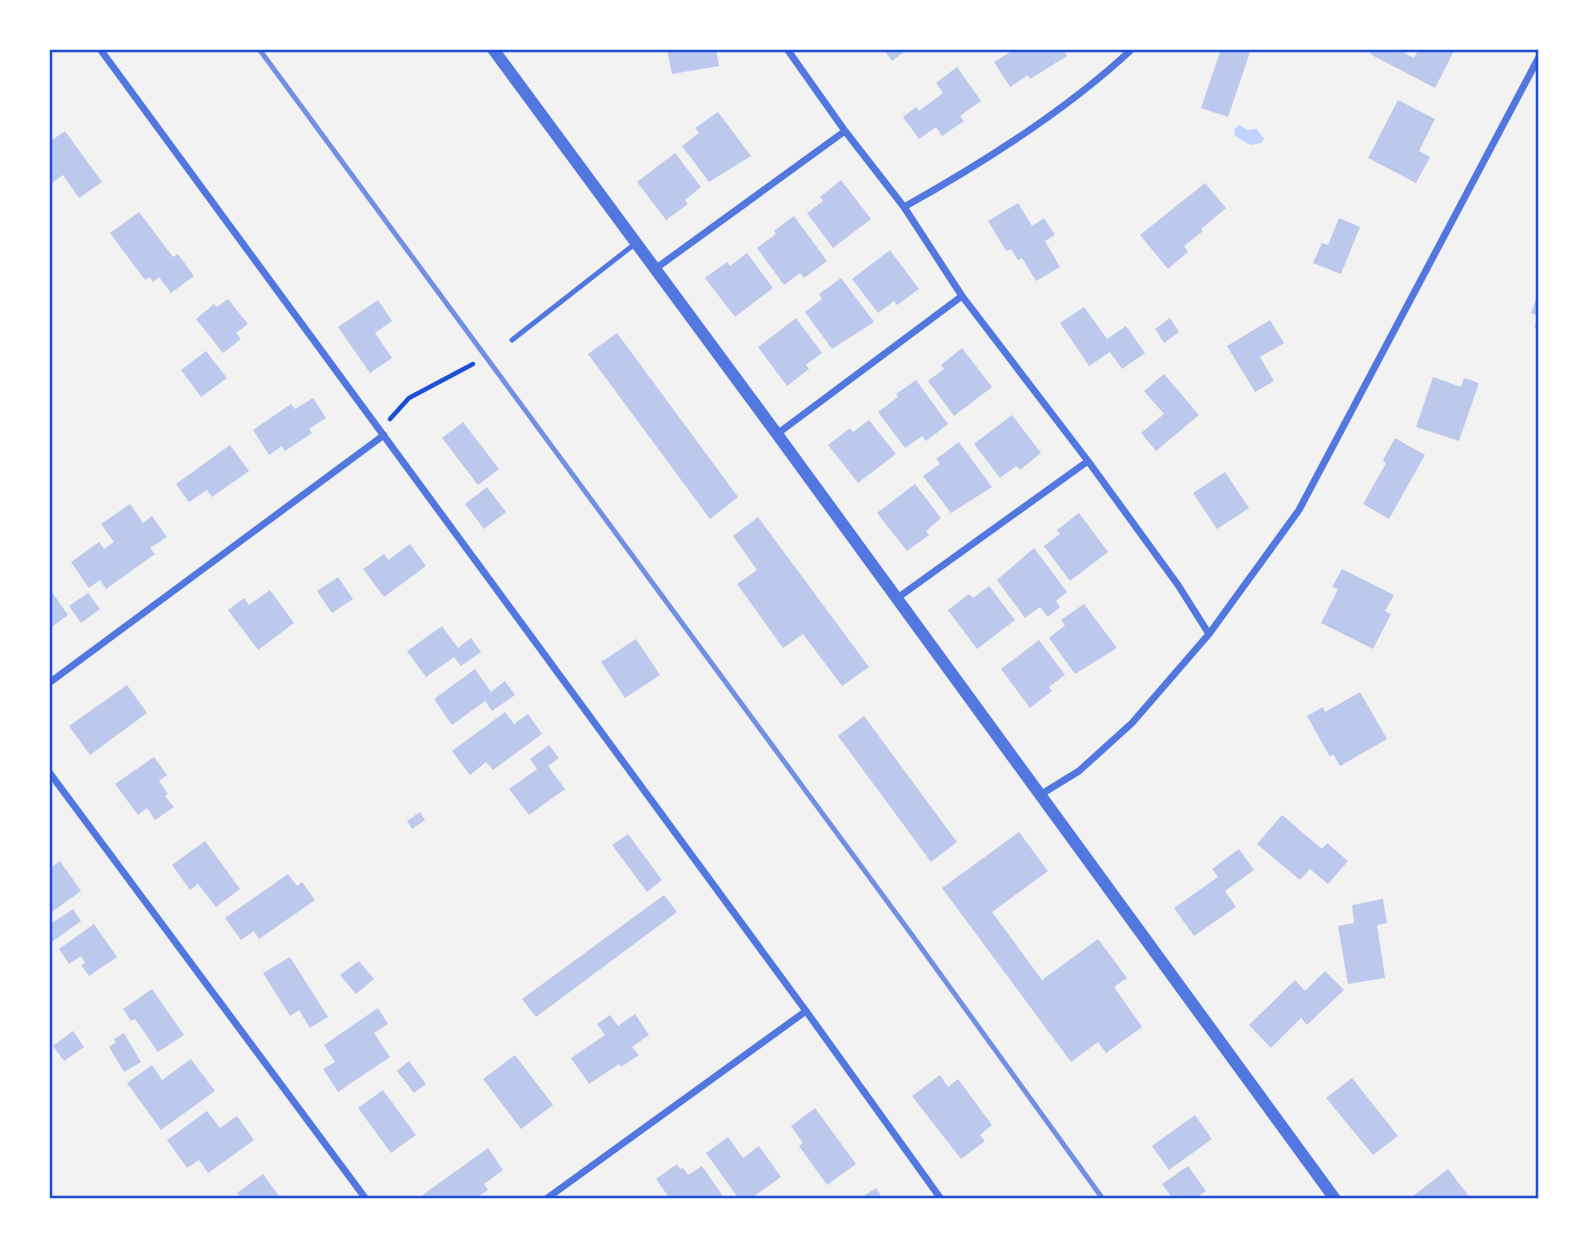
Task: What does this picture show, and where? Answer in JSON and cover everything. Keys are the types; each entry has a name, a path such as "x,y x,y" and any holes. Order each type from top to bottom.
{"street":[{"path":"100,49 941,1199"},
{"path":"493,49 1335,1199"},
{"path":"787,49 845,131 904,207 962,296 1088,461 1178,586 1209,634"},
{"path":"904,207 994,155 1132,49"},
{"path":"1040,796 1079,771 1132,723 1209,634 1299,510 1539,57"},
{"path":"655,269 845,131"},
{"path":"777,434 962,296"},
{"path":"49,683 384,435"},
{"path":"896,599 1088,461"},
{"path":"49,772 366,1199"},
{"path":"546,1199 806,1011"}],"lane":[{"path":"512,340 636,243"}],"path":[{"path":"379,427 409,398 473,364"}],"water":[{"path":"1239,125 1248,130 1257,129 1264,139 1261,143 1250,145 1235,136 1234,129"}],"building":[{"path":"667,49 716,49 719,66 672,74"},
{"path":"883,49 908,49 892,61"},
{"path":"1011,49 1063,49 1067,56 1030,79 1028,75 1010,87 994,62 1012,51"},
{"path":"1221,49 1251,49 1228,117 1201,108"},
{"path":"1372,49 1397,49 1414,58 1419,49 1455,49 1435,88 1370,54"},
{"path":"957,67 981,101 960,116 964,121 942,136 936,127 919,139 903,117 916,107 919,111 943,93 936,83"},
{"path":"1398,100 1435,119 1419,151 1430,157 1416,183 1368,158"},
{"path":"718,112 751,156 709,182 682,146 699,133 695,128"},
{"path":"65,131 102,182 79,198 63,175 49,185 49,142"},
{"path":"675,153 701,187 685,200 688,204 666,220 637,182"},
{"path":"841,180 871,219 833,248 807,213 823,201 820,197"},
{"path":"1205,183 1226,208 1184,246 1188,252 1168,269 1140,235"},
{"path":"1018,203 1032,226 1044,218 1055,235 1045,241 1060,267 1036,281 1022,258 1018,260 1011,249 1006,251 988,221"},
{"path":"139,212 173,257 178,254 194,276 171,293 159,277 153,282 150,277 145,280 110,233"},
{"path":"794,216 827,261 804,278 800,273 784,285 757,248"},
{"path":"1339,218 1360,227 1341,274 1313,263 1322,243 1328,245"},
{"path":"890,250 919,289 897,305 894,301 878,313 852,279"},
{"path":"747,253 773,288 735,317 705,278 727,262 730,266"},
{"path":"841,278 874,322 832,349 805,312 822,299 819,294"},
{"path":"228,299 248,324 236,333 241,339 223,353 196,319 214,304 217,307"},
{"path":"1536,299 1539,300 1539,329 1534,327 1538,316 1531,313"},
{"path":"378,300 392,321 375,333 392,358 370,373 338,327"},
{"path":"1084,307 1107,339 1126,326 1145,353 1122,369 1110,352 1089,366 1060,323"},
{"path":"796,318 822,353 806,365 809,369 787,386 758,347"},
{"path":"1170,318 1179,332 1164,343 1155,329"},
{"path":"1270,320 1284,343 1260,357 1274,381 1255,392 1227,346"},
{"path":"617,333 738,497 710,519 588,354"},
{"path":"962,348 992,387 954,416 928,381 944,369 941,365"},
{"path":"206,351 227,378 201,397 181,370"},
{"path":"1164,374 1199,415 1156,451 1141,433 1164,414 1144,391"},
{"path":"1433,377 1461,387 1464,378 1479,383 1459,441 1416,427"},
{"path":"916,380 948,424 926,441 922,436 905,448 878,412 898,397 896,394"},
{"path":"313,398 326,418 309,429 312,433 285,451 282,446 269,455 253,430 291,404 295,409"},
{"path":"1012,415 1041,453 1020,470 1016,466 1000,478 974,444"},
{"path":"869,420 896,454 858,483 828,445 850,428 853,432"},
{"path":"463,422 499,469 478,485 442,438"},
{"path":"1395,438 1425,455 1389,519 1363,504 1386,463 1383,460"},
{"path":"959,442 992,487 951,513 923,476 940,464 936,459"},
{"path":"230,445 249,471 212,497 207,490 189,502 176,484"},
{"path":"1225,472 1249,508 1217,529 1193,493"},
{"path":"915,484 941,518 926,531 929,535 907,551 877,513"},
{"path":"487,487 506,512 484,529 465,504"},
{"path":"130,504 143,523 152,516 167,537 150,548 155,554 106,589 100,580 89,588 71,562 99,542 104,549 114,542 101,524"},
{"path":"1079,513 1108,552 1070,581 1044,546 1060,534 1057,530"},
{"path":"758,517 869,667 842,686 803,634 783,648 737,584 757,570 733,536"},
{"path":"410,544 426,566 384,597 363,569 384,554 388,560"},
{"path":"1034,548 1067,592 1056,601 1060,607 1048,617 1040,607 1025,618 997,580"},
{"path":"1342,569 1394,595 1385,611 1391,614 1373,649 1321,623 1338,589 1332,587"},
{"path":"338,577 353,599 332,613 317,591"},
{"path":"989,586 1015,620 977,649 948,610 969,594 973,598"},
{"path":"49,588 68,615 49,629"},
{"path":"270,590 294,623 258,650 228,610 244,598 249,605"},
{"path":"88,593 100,609 81,623 69,606"},
{"path":"1084,604 1117,648 1075,674 1049,638 1065,625 1061,620"},
{"path":"442,626 458,648 471,638 481,652 461,666 454,657 426,677 407,651"},
{"path":"636,639 660,675 625,698 601,662"},
{"path":"1039,640 1065,675 1049,687 1052,691 1030,708 1001,669"},
{"path":"475,669 491,692 505,681 515,695 492,711 485,701 452,725 434,699"},
{"path":"127,685 147,713 90,755 69,726"},
{"path":"1360,692 1387,739 1340,766 1333,754 1330,757 1307,716 1323,707 1325,712"},
{"path":"505,712 514,724 528,714 542,734 493,770 486,762 470,775 452,751"},
{"path":"864,716 957,842 931,862 838,736"},
{"path":"549,745 559,758 548,766 565,789 529,815 509,789 537,769 530,759"},
{"path":"154,757 167,775 159,781 168,794 165,796 174,807 155,820 147,808 138,815 115,784"},
{"path":"420,812 425,820 412,829 407,821"},
{"path":"1282,815 1322,849 1327,843 1348,861 1328,884 1310,869 1300,880 1257,844"},
{"path":"1019,832 1048,871 992,912 1042,980 1098,939 1127,978 1114,987 1142,1027 1106,1053 1098,1042 1071,1062 942,888"},
{"path":"628,834 662,880 647,892 612,845"},
{"path":"205,841 240,889 216,907 198,884 190,890 172,865"},
{"path":"1239,849 1254,870 1225,891 1236,907 1194,936 1174,908 1218,877 1212,869"},
{"path":"60,861 81,891 49,914 49,869"},
{"path":"288,874 297,886 302,882 315,900 259,939 254,931 241,940 225,918"},
{"path":"664,895 677,912 536,1017 522,999"},
{"path":"1383,899 1387,923 1377,925 1385,978 1348,984 1338,926 1354,923 1352,905"},
{"path":"73,909 81,921 49,944 49,925"},
{"path":"94,924 117,957 89,976 81,965 85,963 81,956 69,964 59,949"},
{"path":"290,957 328,1017 310,1028 299,1010 290,1016 263,973"},
{"path":"359,961 374,979 356,994 340,975"},
{"path":"1325,971 1344,990 1307,1025 1301,1018 1271,1048 1249,1025 1295,980 1305,991"},
{"path":"152,989 184,1035 158,1052 135,1019 131,1021 123,1009"},
{"path":"378,1008 388,1024 374,1033 390,1057 338,1092 323,1069 335,1062 324,1045"},
{"path":"635,1014 649,1035 632,1047 639,1055 621,1067 619,1064 589,1084 571,1058 605,1035 597,1024 610,1015 618,1026"},
{"path":"73,1031 84,1047 64,1061 53,1046"},
{"path":"124,1033 141,1062 124,1072 109,1047 116,1042 114,1039"},
{"path":"515,1055 553,1105 521,1129 483,1079"},
{"path":"191,1059 215,1091 161,1130 127,1083 152,1065 162,1080"},
{"path":"409,1061 426,1084 414,1093 397,1071"},
{"path":"940,1075 948,1087 958,1079 992,1125 980,1135 985,1141 961,1159 912,1096"},
{"path":"1352,1078 1398,1136 1373,1155 1326,1098"},
{"path":"383,1090 416,1135 391,1153 358,1108"},
{"path":"815,1108 856,1164 827,1185 799,1146 803,1143 791,1126"},
{"path":"207,1111 220,1128 237,1116 254,1140 208,1173 199,1160 187,1168 167,1140"},
{"path":"1195,1115 1212,1139 1169,1170 1152,1146"},
{"path":"728,1137 743,1158 759,1146 781,1177 750,1199 739,1199 706,1153"},
{"path":"488,1148 503,1170 484,1184 488,1190 475,1199 417,1199"},
{"path":"677,1164 688,1175 702,1166 725,1199 670,1199 656,1179"},
{"path":"1188,1166 1206,1191 1194,1199 1173,1199 1162,1184"},
{"path":"1448,1169 1471,1199 1409,1199"},
{"path":"263,1174 281,1199 242,1199 237,1193"},
{"path":"876,1188 883,1199 859,1199"}],"railway":[{"path":"259,49 912,935 1103,1199"}]}
